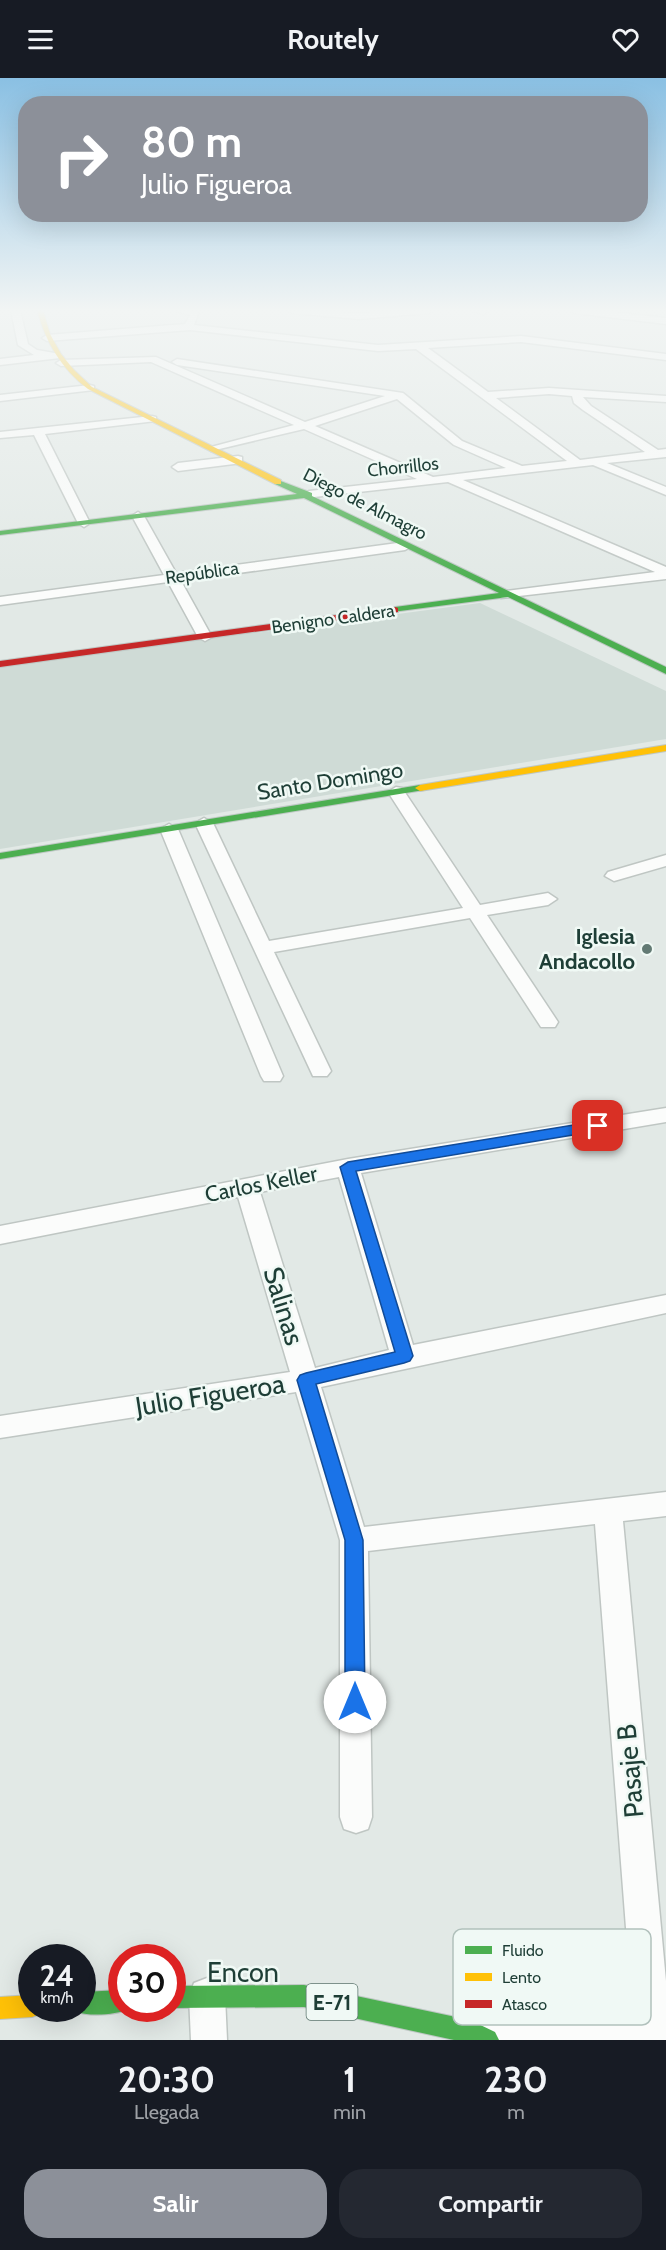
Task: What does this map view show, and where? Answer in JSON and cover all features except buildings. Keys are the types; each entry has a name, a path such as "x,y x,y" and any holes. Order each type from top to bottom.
{"street":[{"name":"Diego de Almagro","path":"117,402 309,495 405,546 666,671"},
{"path":"248,402 432,481"},
{"path":"215,449 303,426 379,402"},
{"path":"407,402 458,443 522,471"},
{"path":"498,402 579,464"},
{"path":"579,402 661,454"},
{"path":"0,435 152,419"},
{"path":"38,431 84,523"},
{"name":"Chorrillos","path":"0,533 661,454"},
{"path":"178,467 238,460"},
{"path":"594,462 666,491"},
{"path":"451,480 666,573"},
{"path":"138,516 206,637"},
{"name":"República","path":"0,601 405,546"},
{"name":"Benigno Caldera","path":"0,664 645,578 666,573"},
{"path":"645,578 666,587"},
{"name":"Santo Domingo","path":"0,856 666,748"},
{"path":"396,792 548,1022"},
{"path":"204,823 320,1071"},
{"path":"169,829 272,1076"},
{"path":"614,876 666,860"},
{"path":"263,948 548,899"},
{"name":"Carlos Keller","path":"0,1235 348,1167 666,1115"},
{"path":"348,1167 404,1356"},
{"name":"Salinas","path":"247,1187 354,1540 356,1817"},
{"name":"Julio Figueroa","path":"0,1427 306,1380 404,1356 666,1304"},
{"path":"354,1540 666,1504"},
{"name":"Pasaje B","path":"608,1511 644,1929"},
{"name":"Pasaje B","path":"651,1988 666,2029"},
{"path":"207,1995 209,2040"},
{"name":"Encon","path":"186,1996 304,1996 479,2036"},
{"path":"0,2008 18,2007"},
{"path":"479,2036 666,2029"}],"shaded area":[{"path":"480,603 666,691 666,739 0,849 0,667"}],"traffic: fast":[{"path":"278,482 666,671"},
{"path":"0,533 309,495"},
{"path":"395,610 506,595"},
{"path":"0,856 420,788"},
{"path":"186,1997 304,1996 470,2032 487,2040"},
{"path":"96,2002 108,2002"}],"traffic: slow":[{"path":"117,402 278,482"},
{"path":"420,788 666,748"},
{"path":"0,2008 18,2007"}],"traffic: jam":[{"path":"0,664 395,610"}],"place":[{"name":"Iglesia Andacollo","path":"647,949"}],"route":[{"path":"355,1702 354,1540 306,1380 404,1356 348,1167 598,1126"}]}
